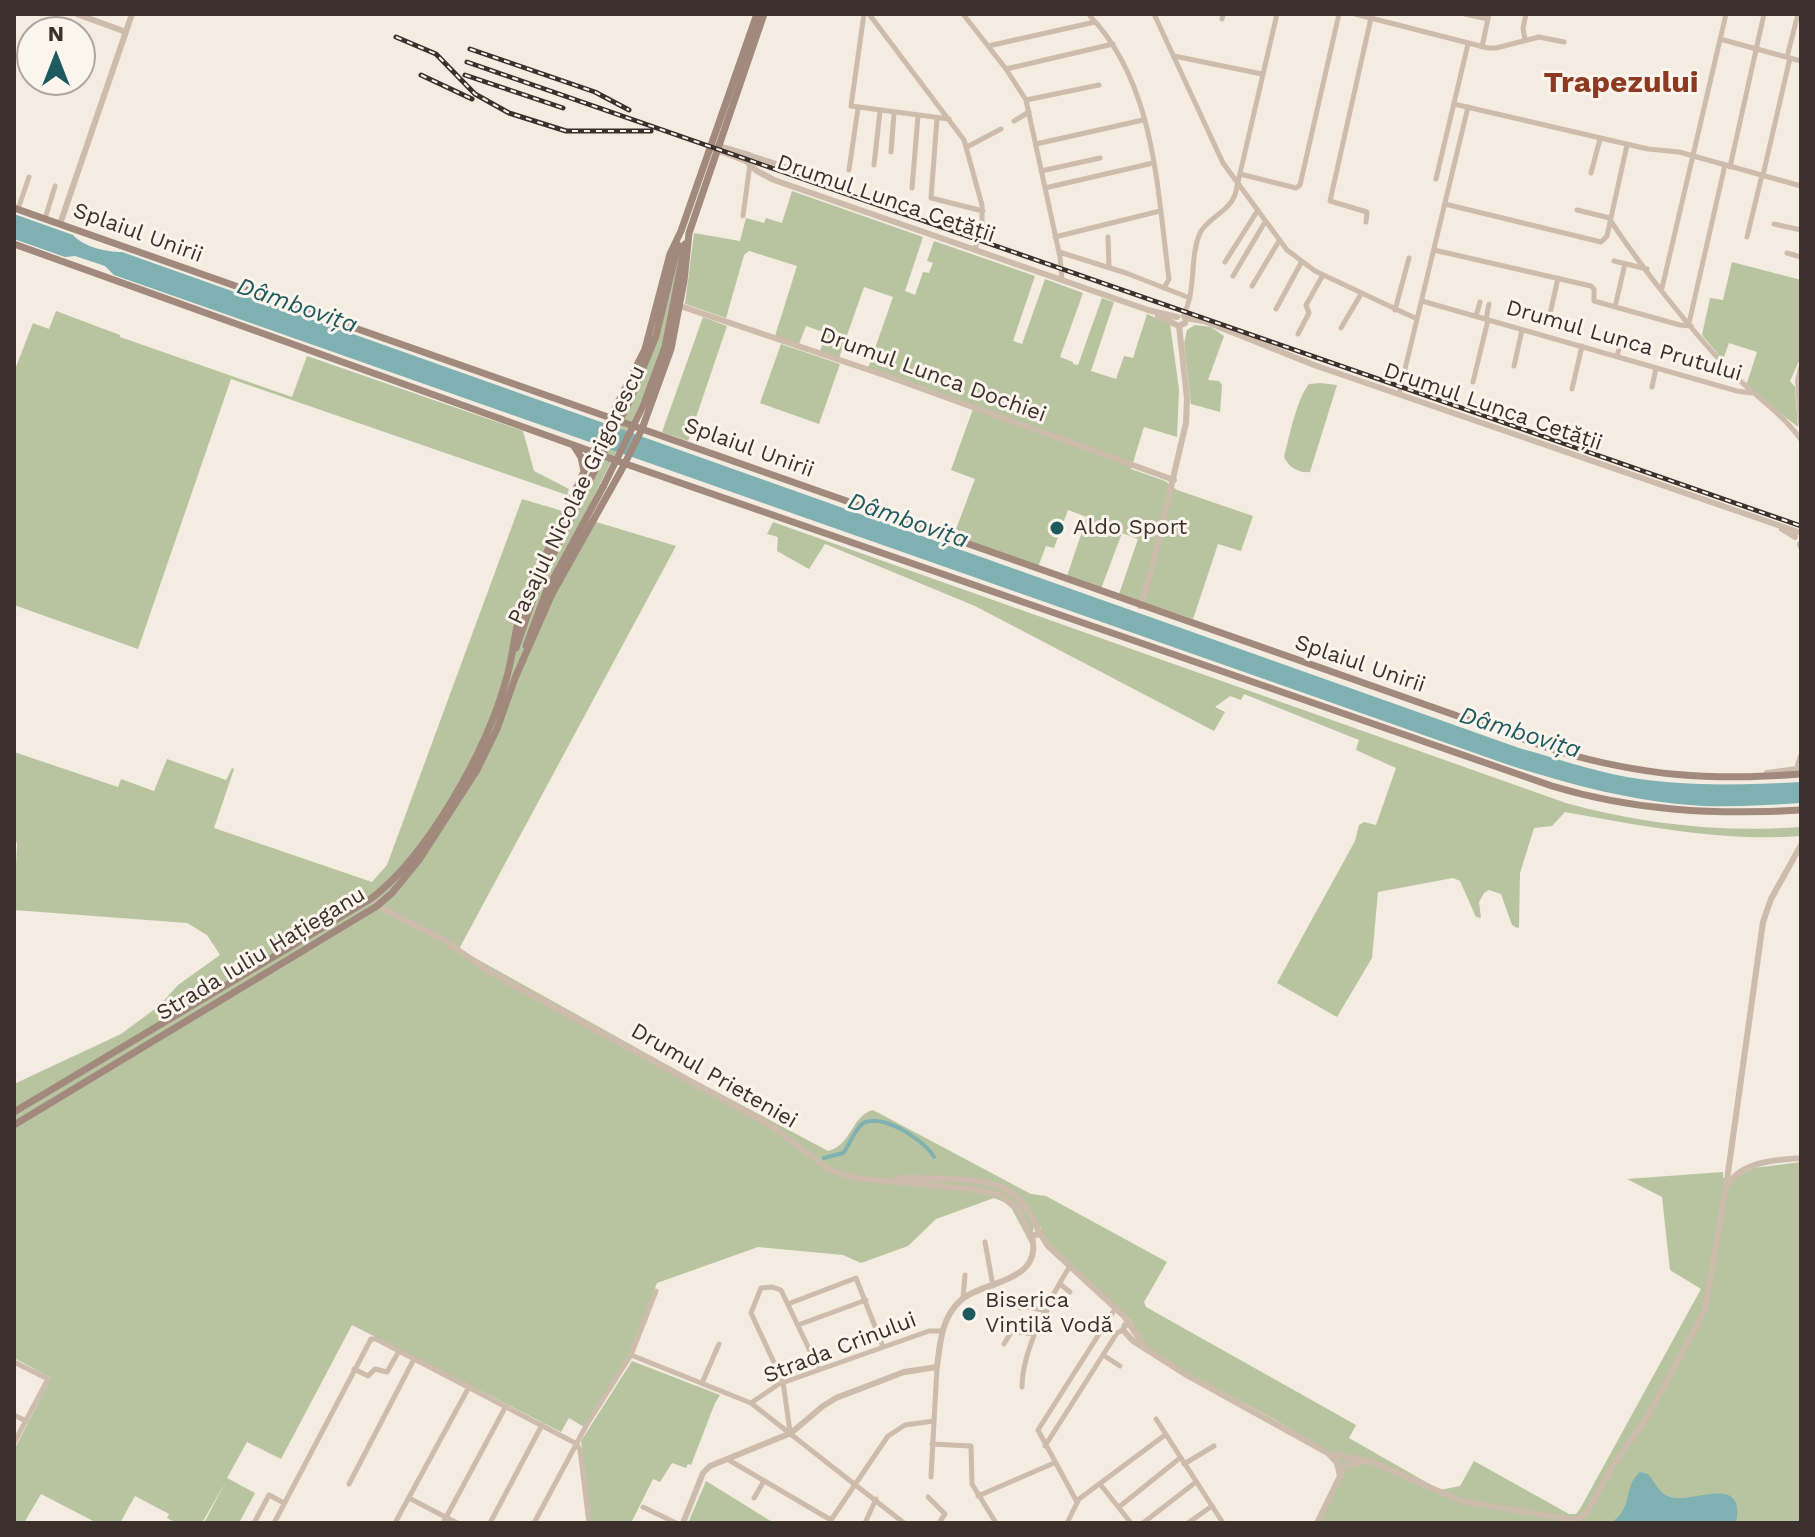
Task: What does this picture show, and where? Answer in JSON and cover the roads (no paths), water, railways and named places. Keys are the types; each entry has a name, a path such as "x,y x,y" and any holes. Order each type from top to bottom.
{"main road":[{"path":"664,436 653,426 647,407 667,363 680,306 685,232 757,14"},
{"path":"685,232 764,14"},
{"name":"Splaiul Unirii","path":"16,208 1140,606 1586,760 1666,774 1754,777 1801,774"},
{"name":"Strada Iuliu Hațieganu","path":"14,1112 392,893 431,844 477,770 497,729 511,677 519,614 583,473 648,342 669,259 685,232"},
{"name":"Pasajul Nicolae Grigorescu","path":"511,677 534,594 630,400 656,336 685,232"},
{"name":"Pasajul Nicolae Grigorescu","path":"511,677 546,592 647,407 665,347 685,232"},
{"path":"14,244 593,452 1552,786 1602,800 1666,809 1728,813 1801,812"},
{"path":"588,410 609,407 622,395"},
{"name":"Strada Iuliu Hațieganu","path":"14,1125 374,902 405,866 451,800 482,743 556,586 642,429 647,407"},
{"path":"571,444 581,457 583,473"},
{"path":"614,483 629,471 656,474"},
{"path":"108,1056 113,1065"}],"street":[{"path":"77,14 126,32"},
{"path":"60,224 132,14"},
{"path":"866,14 850,102 853,107 950,120"},
{"path":"866,14 950,120 967,147 983,211 975,249"},
{"path":"963,14 1026,100 1062,280"},
{"path":"1154,14 1221,158 1279,241 1301,263 1417,319"},
{"path":"1140,606 1183,442 1187,408 1181,322 1190,298 1200,234 1229,207 1238,182 1277,14"},
{"path":"1240,174 1296,188 1300,185 1339,14"},
{"path":"1355,14 1482,47 1496,48 1541,37 1564,42"},
{"path":"1465,14 1489,17 1482,47"},
{"path":"1525,40 1523,28 1526,14"},
{"path":"1662,288 1726,14"},
{"path":"1690,324 1764,14"},
{"path":"1747,237 1798,14"},
{"path":"1090,16 1113,44 1132,80 1143,120 1153,163 1169,279 1164,288"},
{"path":"1366,222 1367,212 1330,201 1371,18"},
{"path":"988,46 1096,22"},
{"path":"1720,39 1801,61"},
{"path":"1006,69 1113,44"},
{"path":"1436,179 1468,44"},
{"path":"1173,55 1262,74"},
{"path":"1026,100 1099,85"},
{"path":"1454,104 1627,145 1693,156 1801,186"},
{"path":"1399,394 1468,107"},
{"path":"849,170 858,108"},
{"path":"874,165 880,111"},
{"path":"1014,121 1029,112"},
{"path":"891,152 894,113"},
{"path":"912,188 918,116"},
{"path":"937,118 931,198 983,211"},
{"path":"1036,144 1143,120"},
{"path":"967,147 1001,129"},
{"path":"1591,173 1600,138"},
{"path":"1445,204 1601,242 1607,236 1627,145"},
{"name":"Drumul Lunca Cetății","path":"717,148 749,155 750,164"},
{"name":"Drumul Lunca Cetății","path":"717,148 774,180 1181,322 1204,321 1279,352 1772,524 1799,539"},
{"path":"749,155 793,169"},
{"path":"1041,171 1100,158"},
{"path":"1045,188 1153,163"},
{"path":"743,216 750,164"},
{"path":"16,208 29,177"},
{"path":"45,219 55,186"},
{"path":"1225,262 1258,210"},
{"path":"1577,210 1610,219 1690,324 1751,393 1801,440"},
{"path":"1055,237 1160,211"},
{"path":"1233,276 1266,222"},
{"path":"1774,224 1801,230"},
{"path":"1607,236 1623,239"},
{"path":"1108,237 1109,267"},
{"path":"1252,286 1279,241"},
{"path":"1434,250 1591,286 1594,289 1593,300 1680,325 1690,324"},
{"path":"1058,251 1190,298"},
{"path":"1787,253 1801,257"},
{"path":"1395,310 1409,258"},
{"path":"1614,261 1647,269"},
{"path":"1276,309 1301,263"},
{"path":"1615,307 1625,264"},
{"path":"1298,334 1309,313 1306,305 1323,275"},
{"path":"1550,314 1558,278"},
{"path":"1341,328 1361,294"},
{"name":"Drumul Lunca Prutului","path":"1422,301 1751,393"},
{"path":"1476,316 1480,302"},
{"path":"1487,320 1489,304"},
{"name":"Drumul Lunca Dochiei","path":"680,306 904,382 1174,480"},
{"name":"Drumul Lunca Prutului","path":"1473,382 1487,320"},
{"path":"1514,366 1522,330"},
{"path":"1617,356 1622,338"},
{"path":"1572,389 1582,346"},
{"path":"1652,387 1656,368"},
{"path":"1801,368 1798,381 1801,424"},
{"path":"1754,777 1797,769 1801,756"},
{"path":"1037,1240 1048,1246 1116,1310 1127,1329 1146,1349 1342,1462 1368,1460 1467,1503 1575,1520 1584,1515 1649,1414 1703,1315 1712,1281 1726,1187 1734,1169 1730,1150 1763,922 1768,905 1801,845"},
{"path":"392,893 391,904 398,915"},
{"name":"Drumul Prieteniei","path":"374,902 442,939 505,980 768,1124 830,1170 849,1177 956,1187 1000,1195 1015,1206 1037,1240"},
{"path":"1734,1169 1801,1158"},
{"path":"880,1180 910,1178 994,1182 1020,1199 1036,1225 1037,1240 1029,1261 1021,1271 963,1298 949,1315 942,1331 931,1477"},
{"path":"985,1242 993,1286"},
{"path":"1022,1387 1024,1362 1034,1334 1070,1266"},
{"path":"963,1298 965,1275"},
{"path":"788,1304 853,1278 858,1279 883,1347"},
{"path":"1060,1284 1070,1292"},
{"path":"791,1433 783,1382 750,1310 759,1290 776,1287 781,1290 819,1370"},
{"path":"534,1523 631,1355 656,1291"},
{"path":"798,1325 866,1300"},
{"path":"1020,1308 1024,1306 1047,1311"},
{"path":"1077,1502 1038,1430 1116,1310"},
{"path":"1045,1446 1117,1333 1127,1329"},
{"name":"Strada Crinului","path":"751,1403 783,1382 929,1331 942,1331"},
{"path":"1004,1344 1012,1331 1034,1334"},
{"path":"274,1523 354,1369 371,1339 376,1339 577,1444 589,1523"},
{"path":"702,1384 719,1344"},
{"path":"354,1369 368,1376 375,1369 387,1372 399,1351"},
{"path":"631,1355 751,1403 904,1523"},
{"path":"1103,1355 1120,1366"},
{"path":"349,1484 414,1359"},
{"path":"14,1362 48,1379 14,1443"},
{"path":"683,1523 704,1471 791,1433 836,1398 904,1372 937,1367"},
{"path":"395,1523 469,1387"},
{"path":"444,1520 506,1406"},
{"path":"14,1415 26,1421"},
{"path":"1156,1419 1223,1523"},
{"path":"727,1459 831,1520 893,1431 911,1423 934,1421"},
{"path":"490,1523 542,1425"},
{"path":"1068,1522 1077,1502 1165,1435"},
{"path":"932,1444 970,1445 971,1481 996,1523"},
{"path":"1119,1507 1182,1461 1214,1446"},
{"path":"1317,1523 1340,1476 1342,1462"},
{"path":"978,1496 1054,1463"},
{"path":"754,1498 764,1481"},
{"path":"1143,1523 1196,1482"},
{"path":"1100,1484 1131,1523"},
{"path":"254,1523 269,1495 284,1503"},
{"path":"928,1497 945,1514 939,1523"},
{"path":"409,1498 444,1520 457,1523"},
{"path":"865,1523 876,1499"},
{"path":"1188,1523 1212,1506"},
{"path":"643,1507 676,1523"}],"water":[{"path":"14,214 73,235 96,248 122,252 1519,748 1600,771 1649,780 1714,784 1801,782 1801,803 1715,806 1653,801 1579,785 1506,764 114,275 105,266 75,256 65,257 14,239"},
{"path":"1640,1472 1648,1474 1660,1491 1670,1497 1726,1494 1733,1498 1737,1508 1736,1523 1611,1523 1623,1511 1632,1484"}],"waterway":[{"path":"824,1158 843,1153 859,1127 874,1121 904,1131 934,1157"}],"railway":[{"path":"396,37 436,54 475,94 509,113 566,131 651,131"},
{"path":"470,49 595,92 629,110"},
{"path":"467,62 1801,526"},
{"path":"421,75 472,99"},
{"path":"465,75 563,108"}],"place":[{"name":"Aldo Sport","path":"1057,528"},
{"name":"Biserica Vintilă Vodă","path":"969,1314"}],"district":[{"name":"Trapezului","path":"1621,83"}],"water label":[{"name":"Dâmbovița","path":"297,306"},
{"name":"Dâmbovița","path":"908,521"},
{"name":"Dâmbovița","path":"1520,733"}]}
